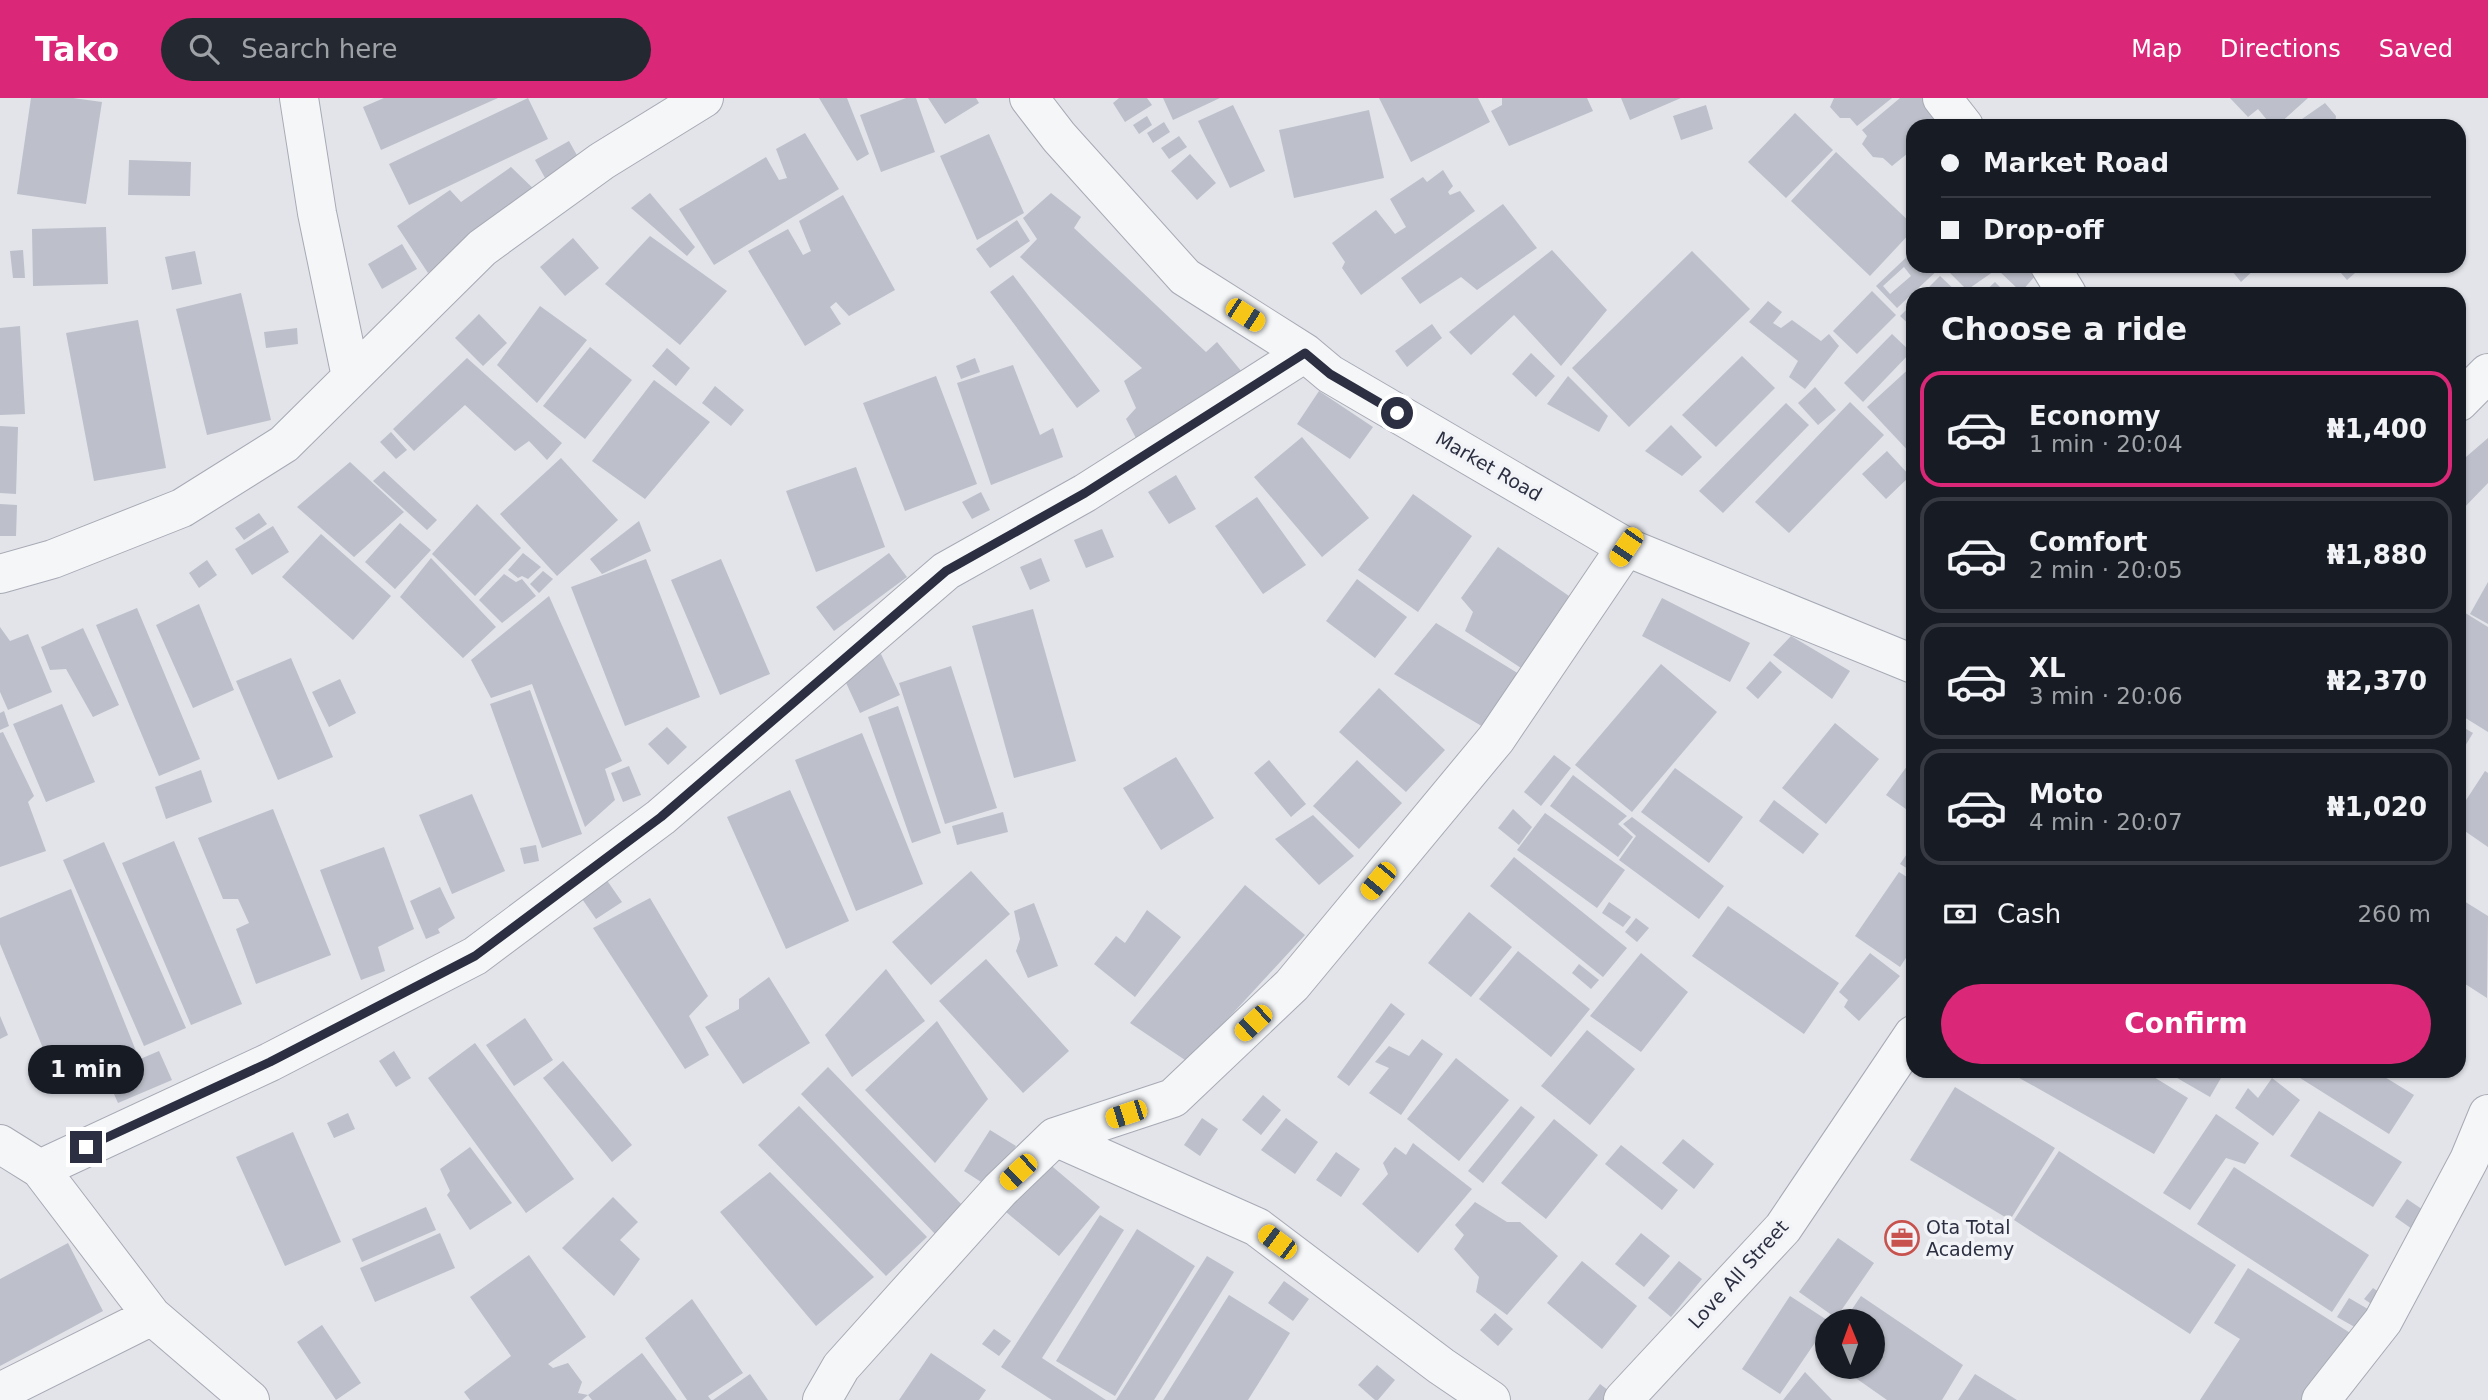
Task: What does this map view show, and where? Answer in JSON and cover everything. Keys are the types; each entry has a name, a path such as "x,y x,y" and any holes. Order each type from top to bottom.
{"street":[{"path":"299,98 317,213 351,377"},
{"path":"0,574 53,559 181,508 284,444 482,248 602,161 704,98"},
{"name":"Market Road","path":"1029,98 1059,137 1185,276 1305,353 1330,374 1626,547 1906,661"},
{"path":"1942,98 1958,119"},
{"path":"40,1169 270,1062 475,956 661,817 946,571 1085,493 1305,353"},
{"path":"2466,395 2488,373"},
{"path":"822,1400 841,1367 1000,1190 1055,1137 1173,1098 1292,985 1496,738 1626,547"},
{"name":"Love All Street","path":"1623,1400 1783,1228 1906,1045"},
{"path":"2321,1400 2383,1321 2469,1160 2488,1114"},
{"path":"1055,1137 1257,1227 1441,1366 1491,1400"},
{"path":"0,1144 40,1169 152,1316 250,1400"},
{"path":"0,1392 152,1316"}],"building":[{"path":"31,98 73,98 102,102 86,204 17,194"},
{"path":"384,98 498,98 381,150 363,107"},
{"path":"528,98 548,139 409,205 389,164"},
{"path":"819,98 847,98 869,154 857,161"},
{"path":"906,98 916,98 935,152 881,172 860,115"},
{"path":"928,98 976,98 979,103 945,124"},
{"path":"1119,98 1147,98 1152,105 1125,122 1113,103"},
{"path":"1163,98 1220,98 1173,120"},
{"path":"1379,98 1478,98 1490,122 1411,162"},
{"path":"1502,98 1587,98 1593,111 1509,146 1491,111 1502,105"},
{"path":"1621,98 1681,98 1630,120"},
{"path":"1834,98 1892,98 1857,126 1850,118 1840,118 1830,107"},
{"path":"1900,98 1931,98 1938,119 1906,119 1906,155 1892,166 1883,158 1873,157 1862,144 1867,136 1862,130"},
{"path":"2230,98 2308,98 2285,119 2266,119 2258,109 2248,117"},
{"path":"2325,103 2336,116 2336,119 2302,119"},
{"path":"1233,105 1265,171 1230,188 1198,121"},
{"path":"1706,105 1713,129 1681,140 1673,116"},
{"path":"1369,110 1384,178 1294,198 1279,130"},
{"path":"1795,113 1833,150 1786,198 1748,162"},
{"path":"1147,116 1152,125 1139,134 1133,125"},
{"path":"1164,122 1170,132 1153,143 1147,133"},
{"path":"805,133 839,189 714,265 679,209 766,157 779,180 787,178 776,149"},
{"path":"989,134 1024,213 977,240 940,156"},
{"path":"1179,136 1187,147 1169,159 1161,148"},
{"path":"569,141 583,166 549,185 535,160"},
{"path":"1836,152 1906,218 1906,237 1870,276 1791,201"},
{"path":"1190,154 1216,183 1197,200 1171,171"},
{"path":"129,160 191,162 190,196 128,195"},
{"path":"511,167 539,194 428,273 397,226 450,190 461,202"},
{"path":"1443,170 1453,186 1448,192 1450,195 1460,191 1475,211 1361,295 1342,268 1345,262 1332,243 1376,210 1395,234 1406,227 1390,199 1423,177 1427,182"},
{"path":"650,193 695,247 687,256 631,208"},
{"path":"1051,193 1081,217 1074,228 1206,352 1217,342 1242,372 1138,442 1126,419 1136,408 1124,381 1142,368 1020,257 1037,239 1023,218"},
{"path":"843,195 895,290 849,316 836,302 830,307 841,324 805,346 748,251 788,229 803,255 811,251 799,221"},
{"path":"1503,204 1537,248 1477,290 1461,277 1420,304 1401,278"},
{"path":"1017,220 1030,241 990,268 976,249"},
{"path":"106,227 108,284 33,286 32,229"},
{"path":"650,236 727,291 680,345 605,284"},
{"path":"573,238 599,268 565,296 540,267"},
{"path":"402,244 417,269 382,289 368,264"},
{"path":"23,250 25,278 13,278 10,251"},
{"path":"1552,250 1607,310 1561,366 1514,315 1471,355 1449,332"},
{"path":"195,251 202,284 172,290 165,257"},
{"path":"1692,251 1750,309 1629,427 1572,368"},
{"path":"1906,258 1906,270 1904,267 1883,286 1890,294 1911,276 1909,273 1934,273 1920,287 1906,287 1906,300 1897,308 1876,286"},
{"path":"1950,273 1991,273 1971,287 1964,287"},
{"path":"2001,273 2038,273 2025,287 2016,287"},
{"path":"2234,273 2251,273 2241,282"},
{"path":"2341,273 2355,273 2347,280"},
{"path":"1013,275 1100,391 1077,408 990,292"},
{"path":"1940,276 1952,287 1929,287"},
{"path":"1872,291 1896,315 1857,354 1833,331"},
{"path":"241,293 271,420 207,435 176,309"},
{"path":"1768,301 1782,312 1773,323 1781,328 1792,320 1821,341 1829,334 1839,346 1805,389 1789,377 1798,361 1749,322"},
{"path":"540,306 587,340 537,403 497,365"},
{"path":"1906,310 1906,322 1900,316"},
{"path":"479,314 507,343 483,366 455,338"},
{"path":"138,320 166,468 94,481 66,333"},
{"path":"1432,324 1442,338 1407,367 1395,351"},
{"path":"20,326 25,414 0,415 0,328"},
{"path":"297,328 298,344 266,348 264,332"},
{"path":"1892,334 1906,347 1906,357 1863,402 1844,383"},
{"path":"590,347 632,380 585,439 543,406"},
{"path":"667,348 690,368 676,386 652,366"},
{"path":"1531,353 1555,376 1536,397 1512,374"},
{"path":"1742,356 1775,388 1716,447 1682,415"},
{"path":"467,358 562,443 547,460 529,441 515,451 465,405 414,451 393,429"},
{"path":"975,358 980,372 961,379 956,366"},
{"path":"1013,365 1040,435 1053,428 1063,457 991,485 957,383"},
{"path":"1906,371 1906,449 1867,407"},
{"path":"936,376 977,484 905,511 863,403"},
{"path":"1568,376 1608,416 1599,432 1547,404"},
{"path":"654,380 710,422 645,499 592,461"},
{"path":"715,386 744,410 731,426 702,403"},
{"path":"1815,387 1836,410 1818,425 1798,403"},
{"path":"1319,391 1373,427 1350,459 1297,424"},
{"path":"1850,402 1884,435 1789,533 1755,502"},
{"path":"1786,403 1809,425 1723,513 1699,491"},
{"path":"1671,425 1702,457 1682,476 1645,451"},
{"path":"0,426 18,427 16,494 0,493"},
{"path":"391,432 407,450 396,459 380,442"},
{"path":"1302,437 1369,518 1322,557 1254,477"},
{"path":"2488,438 2488,483 2466,506 2466,457"},
{"path":"1887,451 1906,472 1906,480 1886,499 1862,474"},
{"path":"561,458 618,520 557,576 500,514"},
{"path":"350,462 404,512 354,557 297,507"},
{"path":"856,467 885,547 816,572 786,491"},
{"path":"384,471 437,520 427,530 373,481"},
{"path":"1176,475 1196,509 1169,524 1148,492"},
{"path":"981,492 990,510 972,519 962,502"},
{"path":"1413,494 1472,536 1418,612 1358,570"},
{"path":"1257,497 1306,565 1263,594 1215,526"},
{"path":"0,504 17,505 16,536 0,536"},
{"path":"477,504 521,548 475,596 432,554"},
{"path":"259,513 267,524 244,540 235,528"},
{"path":"639,521 651,551 602,574 590,559"},
{"path":"400,523 431,550 395,589 365,562"},
{"path":"273,526 289,552 252,575 235,549"},
{"path":"1102,529 1114,557 1086,568 1074,540"},
{"path":"321,534 391,596 353,640 282,577"},
{"path":"1498,547 1569,596 1521,668 1465,631 1473,612 1461,598"},
{"path":"523,553 541,567 528,579 522,576 518,578 508,570"},
{"path":"889,553 907,577 834,631 816,607"},
{"path":"431,558 496,627 463,658 400,597"},
{"path":"1041,558 1050,581 1030,590 1020,567"},
{"path":"646,559 700,697 625,726 571,587"},
{"path":"721,559 770,674 720,695 671,580"},
{"path":"207,560 217,575 199,588 189,573"},
{"path":"543,571 553,579 539,593 530,584"},
{"path":"504,574 516,582 522,579 536,596 502,623 479,600"},
{"path":"1357,579 1407,617 1375,658 1326,621"},
{"path":"2488,582 2488,624 2470,614"},
{"path":"549,596 622,761 605,769 615,800 585,827 532,684 491,698 471,660"},
{"path":"1662,598 1750,643 1730,682 1642,636"},
{"path":"199,604 234,690 193,708 156,625"},
{"path":"137,608 200,759 159,776 96,625"},
{"path":"1033,609 1076,761 1014,778 972,626"},
{"path":"2466,613 2488,627 2488,732 2466,718"},
{"path":"1436,623 1529,680 1495,734 1394,674"},
{"path":"0,627 10,641 28,634 52,692 8,710 0,692"},
{"path":"83,628 119,705 93,717 66,669 50,670 41,647"},
{"path":"1791,636 1850,671 1832,699 1773,655"},
{"path":"881,654 900,695 860,713 841,672"},
{"path":"291,658 333,757 278,780 236,681"},
{"path":"1770,661 1782,672 1758,699 1746,688"},
{"path":"1661,664 1717,712 1632,812 1575,765"},
{"path":"951,666 997,808 945,824 899,683"},
{"path":"340,679 356,713 329,727 312,692"},
{"path":"1379,688 1445,750 1406,792 1339,732"},
{"path":"530,690 582,834 542,848 490,704"},
{"path":"62,704 95,782 46,802 13,724"},
{"path":"898,706 941,833 912,843 868,717"},
{"path":"4,711 9,726 0,730 0,713"},
{"path":"1835,723 1879,759 1826,824 1782,788"},
{"path":"667,727 687,747 668,765 648,744"},
{"path":"2466,729 2473,733 2466,744"},
{"path":"3,732 34,796 28,802 46,851 0,867 0,733"},
{"path":"862,733 923,884 856,911 795,760"},
{"path":"1554,755 1571,768 1541,806 1524,792"},
{"path":"1176,757 1214,818 1161,850 1123,788"},
{"path":"1269,760 1306,804 1291,817 1254,773"},
{"path":"1357,760 1402,803 1359,849 1313,806"},
{"path":"629,766 641,795 623,802 611,773"},
{"path":"1675,768 1743,817 1709,863 1641,812"},
{"path":"1906,768 1906,809 1886,795"},
{"path":"201,770 212,802 166,819 155,787"},
{"path":"2485,771 2488,773 2488,847 2466,832 2466,800"},
{"path":"1573,775 1627,816 1618,824 1633,837 1618,857 1550,806"},
{"path":"790,790 849,921 786,949 727,817"},
{"path":"472,794 505,871 452,894 419,815"},
{"path":"1774,800 1819,834 1803,854 1759,821"},
{"path":"273,809 331,955 256,984 236,929 249,923 238,899 223,899 198,838"},
{"path":"1513,809 1532,827 1519,845 1498,828"},
{"path":"1003,812 1008,832 957,845 952,826"},
{"path":"1545,813 1625,870 1597,908 1517,850"},
{"path":"1313,815 1354,856 1319,885 1275,839"},
{"path":"1632,817 1724,886 1699,919 1619,860 1636,836 1623,824"},
{"path":"174,841 242,1004 191,1025 122,863"},
{"path":"104,842 186,1028 144,1046 63,860"},
{"path":"536,845 539,861 524,864 520,848"},
{"path":"384,847 414,929 378,947 385,971 361,980 320,870"},
{"path":"1906,855 1906,868 1900,864"},
{"path":"1514,857 1627,948 1603,977 1490,886"},
{"path":"971,871 1010,914 931,985 892,942"},
{"path":"1899,872 1906,876 1906,958 1900,967 1855,936"},
{"path":"606,879 622,902 596,919 580,896"},
{"path":"1245,885 1305,935 1188,1062 1130,1023"},
{"path":"440,887 455,918 438,929 440,933 426,939 410,901"},
{"path":"71,889 136,1051 111,1062 99,1059 52,1070 0,944 0,918"},
{"path":"650,898 708,996 689,1016 709,1055 685,1069 593,928"},
{"path":"1609,902 1631,917 1623,927 1602,913"},
{"path":"2466,902 2488,916 2487,998 2466,984"},
{"path":"1034,903 1058,966 1028,978 1016,951 1020,939 1014,911"},
{"path":"1728,906 1839,983 1804,1034 1692,956"},
{"path":"1147,910 1181,937 1135,997 1094,964 1116,936 1125,943"},
{"path":"1469,912 1512,947 1471,997 1428,963"},
{"path":"1636,918 1649,928 1637,942 1625,932"},
{"path":"1518,951 1590,1009 1551,1057 1479,999"},
{"path":"1641,953 1688,992 1641,1052 1590,1016"},
{"path":"1870,953 1900,976 1859,1021 1844,1007 1848,1000 1839,992"},
{"path":"986,959 1069,1051 1023,1093 939,1001"},
{"path":"1579,964 1599,980 1591,989 1572,973"},
{"path":"886,969 925,1021 852,1077 825,1035"},
{"path":"769,977 810,1043 743,1084 705,1027 739,1009 739,999"},
{"path":"1391,1003 1405,1014 1349,1086 1337,1077"},
{"path":"0,1016 8,1035 0,1039"},
{"path":"525,1018 553,1060 514,1086 486,1045"},
{"path":"937,1021 988,1099 935,1163 865,1090"},
{"path":"1587,1030 1635,1069 1590,1125 1541,1086"},
{"path":"1422,1039 1443,1054 1401,1115 1369,1093 1389,1068 1375,1062 1389,1046 1409,1056"},
{"path":"475,1043 574,1179 526,1213 428,1078"},
{"path":"159,1051 172,1080 118,1103 105,1074"},
{"path":"394,1051 411,1078 396,1087 379,1061"},
{"path":"1456,1058 1509,1100 1459,1161 1407,1119"},
{"path":"563,1061 632,1145 612,1162 543,1078"},
{"path":"828,1067 965,1208 937,1236 801,1094"},
{"path":"2019,1078 2155,1078 2188,1098 2154,1154"},
{"path":"2177,1078 2221,1078 2210,1097"},
{"path":"2272,1078 2300,1100 2273,1136 2235,1108 2248,1088 2258,1098"},
{"path":"2300,1078 2386,1078 2414,1095 2389,1134"},
{"path":"1955,1087 2055,1148 2010,1220 1910,1160"},
{"path":"1263,1095 1281,1110 1261,1135 1242,1120"},
{"path":"799,1106 927,1237 886,1276 758,1145"},
{"path":"1521,1106 1535,1117 1483,1183 1468,1171"},
{"path":"2319,1111 2402,1162 2373,1207 2290,1156"},
{"path":"348,1113 355,1129 334,1138 327,1123"},
{"path":"2216,1114 2259,1143 2245,1164 2226,1158 2190,1210 2163,1193"},
{"path":"1202,1118 1218,1129 1200,1156 1184,1145"},
{"path":"1286,1118 1318,1142 1295,1174 1261,1150"},
{"path":"1554,1119 1598,1155 1546,1219 1501,1183"},
{"path":"990,1130 1016,1146 989,1187 964,1171"},
{"path":"293,1132 341,1242 285,1266 236,1157"},
{"path":"1683,1139 1714,1164 1694,1189 1662,1163"},
{"path":"1413,1143 1472,1189 1418,1253 1362,1204 1388,1174 1383,1163 1395,1147 1406,1155"},
{"path":"1621,1145 1678,1190 1662,1210 1605,1164"},
{"path":"470,1147 512,1203 470,1230 447,1195 450,1191 440,1169"},
{"path":"2059,1151 2236,1265 2190,1334 2014,1220"},
{"path":"1336,1152 1360,1169 1341,1197 1316,1180"},
{"path":"1047,1162 1100,1207 1059,1256 1006,1212"},
{"path":"2234,1167 2369,1255 2332,1312 2197,1224"},
{"path":"770,1172 874,1277 816,1326 720,1212"},
{"path":"613,1197 638,1222 620,1240 640,1259 614,1296 562,1248"},
{"path":"2407,1199 2435,1218 2422,1236 2395,1217"},
{"path":"1475,1202 1507,1222 1520,1222 1558,1256 1507,1315 1476,1292 1479,1277 1454,1249 1464,1235 1455,1225"},
{"path":"426,1207 436,1230 362,1262 352,1239"},
{"path":"1100,1215 1124,1230 1042,1358 1106,1400 1052,1400 1001,1367"},
{"path":"1137,1229 1195,1266 1115,1396 1056,1361"},
{"path":"440,1233 455,1268 375,1302 360,1268"},
{"path":"1641,1233 1670,1256 1644,1287 1615,1264"},
{"path":"1838,1238 1874,1263 1842,1309 1823,1309 1799,1292"},
{"path":"68,1243 103,1311 0,1366 0,1279"},
{"path":"529,1255 586,1337 548,1364 553,1368 568,1363 582,1382 578,1393 588,1395 582,1400 470,1400 464,1392 511,1356 470,1297"},
{"path":"1207,1256 1234,1272 1154,1400 1116,1400"},
{"path":"1582,1261 1637,1306 1602,1349 1547,1303"},
{"path":"1679,1261 1702,1279 1671,1317 1648,1298"},
{"path":"2248,1268 2355,1336 2307,1400 2200,1400 2240,1339 2214,1323"},
{"path":"1284,1281 1309,1299 1293,1321 1268,1303"},
{"path":"2373,1288 2391,1300 2383,1312 2364,1299"},
{"path":"1229,1295 1290,1333 1248,1400 1163,1400"},
{"path":"1790,1296 1815,1312 1815,1343 1780,1394 1742,1369"},
{"path":"1861,1296 1880,1309 1852,1309"},
{"path":"2349,1298 2378,1315 2367,1334 2337,1317"},
{"path":"692,1299 743,1373 708,1396 711,1400 687,1400 645,1338"},
{"path":"1885,1312 1963,1365 1942,1400 1887,1400 1857,1379 1885,1379"},
{"path":"1495,1313 1513,1329 1498,1346 1480,1330"},
{"path":"322,1325 361,1383 336,1400 297,1342"},
{"path":"994,1329 1011,1341 999,1356 982,1344"},
{"path":"642,1353 677,1400 592,1400 588,1395"},
{"path":"931,1353 986,1390 979,1400 899,1400"},
{"path":"1377,1365 1395,1380 1378,1400 1375,1400 1358,1385"},
{"path":"1805,1372 1832,1400 1783,1400"},
{"path":"750,1374 768,1400 713,1400"},
{"path":"1975,1374 2017,1400 1958,1400"},
{"path":"1600,1384 1618,1398 1617,1400 1588,1400"}],"place":[{"name":"Ota Total Academy","path":"1902,1238"}],"route":[{"path":"86,1147 270,1062 475,956 661,817 946,571 1085,493 1305,353 1330,374 1397,413"}]}
